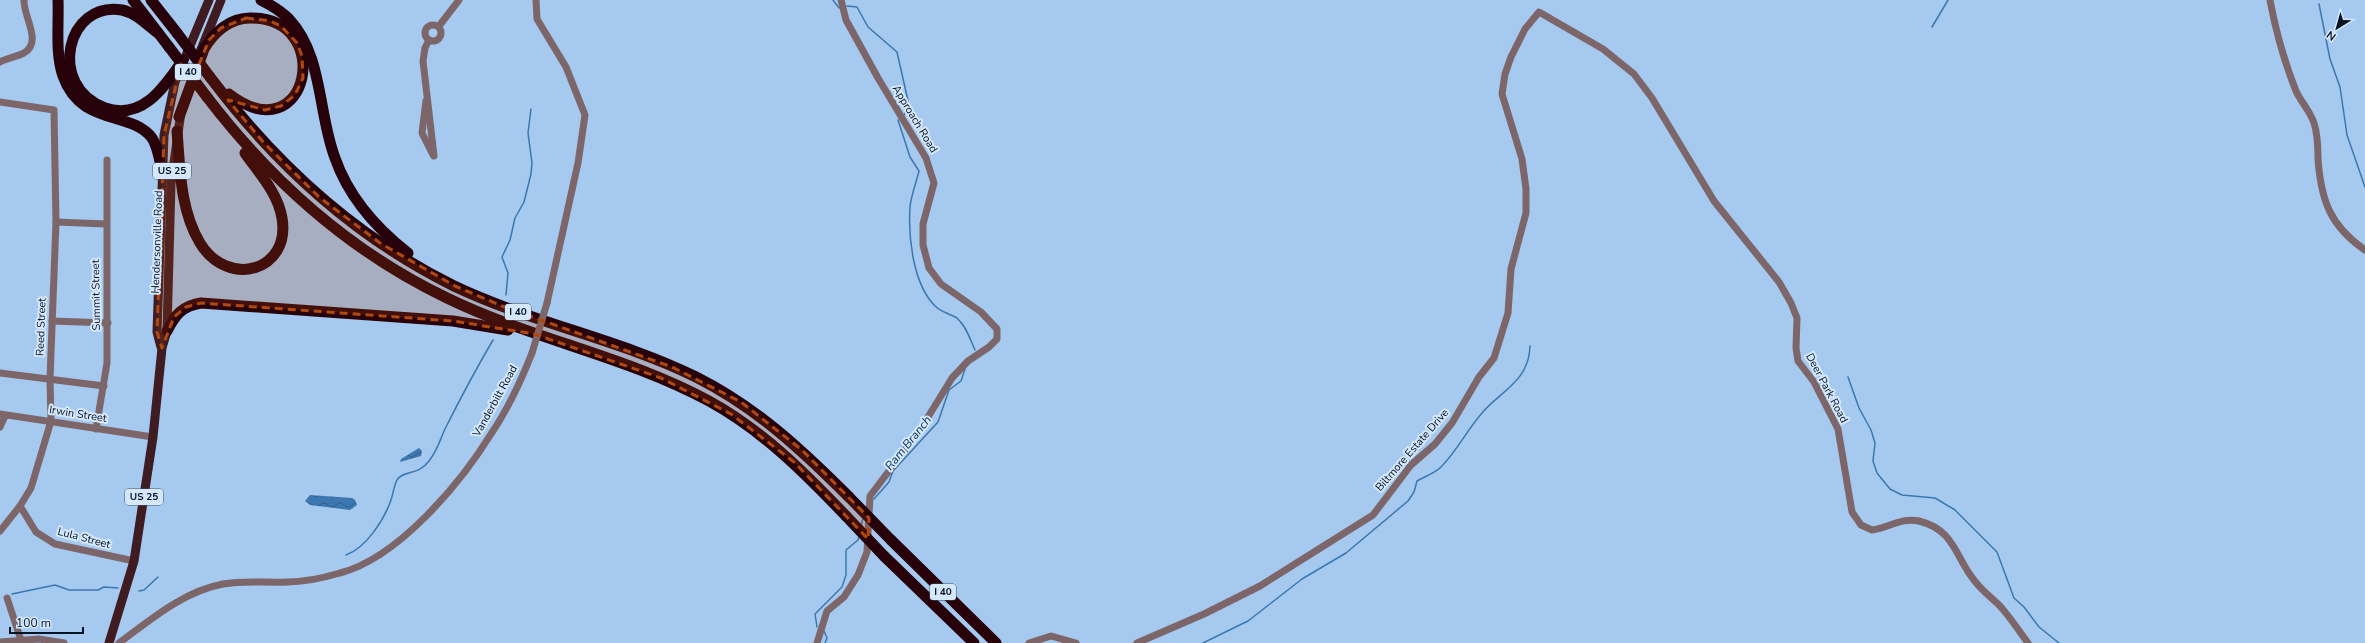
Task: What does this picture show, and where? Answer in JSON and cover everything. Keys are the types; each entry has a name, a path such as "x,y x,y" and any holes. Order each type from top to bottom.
{"highway":[{"path":"58,0 60,65 69,90 76,98 91,110 146,133 156,146 162,170"},
{"name":"I 40","path":"133,0 222,117 257,158 294,194 355,244 400,273 446,298 534,334 655,376 708,400 731,414 774,445 812,480 884,556 974,643"},
{"name":"I 40","path":"151,0 212,80 264,143 319,197 380,243 431,274 502,306 654,360 718,389 783,433 996,643"},
{"path":"261,0 288,18 305,41 315,73 329,141 343,178 356,200 379,228 431,274"},
{"path":"158,33 130,13 122,10 112,9 92,14 83,22 72,40 69,62 75,83 90,100 100,106 118,110 137,108 156,97 183,60"},
{"path":"179,117 204,49 209,40 222,28 234,21 258,18 281,26 297,43 304,67 303,78 295,95 281,106 265,110 246,106 212,80"},
{"path":"177,131 183,192 194,230 200,242 213,259 221,265 239,270 250,269 266,262 277,248 283,227 282,217 272,191 237,144 222,117"},
{"path":"167,331 174,317 179,311 201,303 453,321 534,334"}],"main road":[{"name":"Hendersonville Road","path":"162,348 158,332 162,170 167,117 183,60 208,0"},
{"name":"Hendersonville Road","path":"109,643 134,561 153,437 162,348 167,331 169,210 179,117 204,37 221,0"}],"street":[{"path":"0,62 24,53 31,45 33,38 24,0"},
{"path":"439,26 459,0"},
{"name":"Vanderbilt Road","path":"119,643 173,605 215,586 243,582 298,582 326,577 361,566 384,554 397,544 436,503 478,453 505,411 532,353 547,303 578,163 585,115 566,67 538,19 536,0"},
{"name":"Approach Road","path":"817,643 827,611 844,597 858,575 865,558 870,496 920,430 952,378 968,361 989,347 996,339 997,329 981,312 941,284 929,268 922,245 923,224 934,183 926,158 849,26 841,0"},
{"path":"2270,0 2278,37 2288,70 2298,94 2314,122 2322,194 2327,208 2343,232 2365,250"},
{"name":"Biltmore Estate Drive","path":"1137,643 1204,614 1260,586 1372,515 1412,465 1435,444 1452,424 1479,377 1494,358 1508,313 1511,269 1526,213 1526,189 1522,159 1502,94 1505,74 1511,57 1525,29 1539,12"},
{"name":"Deer Park Road","path":"1539,12 1603,49 1634,74 1652,98 1714,201 1779,282 1791,302 1796,318 1796,348 1798,360 1814,382 1838,429 1848,477 1851,504 1858,522 1872,530 1904,520 1919,521 1933,526 1942,532 1957,550 1972,578 2001,607 2028,643"},
{"path":"431,24 439,26 442,31 440,37 435,41 429,40 425,36 426,29 431,24"},
{"path":"426,97 430,114 434,156 422,133 426,97 424,54 429,40"},
{"name":"Reed Street","path":"0,102 54,110 56,222 50,379 51,420 31,488 20,506 0,531"},
{"name":"Summit Street","path":"96,429 107,364 108,323 106,224 108,160"},
{"path":"56,222 106,224"},
{"path":"52,321 108,323"},
{"path":"0,373 104,386"},
{"path":"0,427 3,415"},
{"name":"Irwin Street","path":"3,415 51,420 96,429 153,437"},
{"name":"Lula Street","path":"20,506 36,532 55,544 134,561"},
{"path":"7,598 21,641"},
{"path":"1029,643 1051,636 1076,643"},
{"path":"0,642 21,641 38,638 64,643"}],"highlighted area":[{"path":"246,18 270,21 281,26 297,43 302,56 303,78 295,95 281,106 265,110 228,100 264,143 319,197 380,243 455,286 502,306 672,367 741,402 802,450 869,518 868,539 794,462 731,414 661,378 534,334 453,321 201,303 186,307 174,317 162,348 157,332 164,135 181,64 193,79 209,40 221,28"}],"water":[{"path":"419,448 422,451 421,456 400,462 401,459"},
{"path":"310,495 352,498 355,500 357,505 350,510 310,505 305,501"}],"waterway":[{"name":"Ram Branch","path":"833,0 839,8"},
{"path":"1932,27 1948,0"},
{"path":"2319,4 2330,59 2340,87 2347,135 2365,187"},
{"name":"Ram Branch","path":"847,6 857,7 868,27 897,52 909,105 904,115"},
{"path":"506,295 508,273 502,257 510,240 515,218 524,202 531,174 532,163 528,133 531,109"},
{"name":"Ram Branch","path":"898,120 910,157 919,171 911,198 910,207 911,246 917,273 928,297 937,308 960,321 968,333 975,350"},
{"path":"346,555 367,540 379,524 388,508 397,480 403,475 416,471 425,466 432,457 456,407 493,340"},
{"path":"1203,643 1248,621 1302,579 1346,553 1408,501 1414,492 1417,481 1441,467 1482,413 1519,377 1525,369 1530,346"},
{"name":"Ram Branch","path":"874,499 889,482 893,471 938,422 949,390 961,381 965,369"},
{"path":"1848,377 1859,408 1871,430 1875,443 1873,461 1877,473 1890,489 1902,495 1935,498 1955,510 1997,552 2014,598 2024,607 2039,627 2059,643"},
{"name":"Ram Branch","path":"861,526 863,518"},
{"name":"Ram Branch","path":"817,627 815,614 842,587 846,575 846,550 858,540 859,536"},
{"path":"139,591 144,590 158,577"},
{"path":"12,594 55,585 69,590 98,590 104,587 118,588"},
{"name":"Ram Branch","path":"824,631 827,638 825,643"}]}
